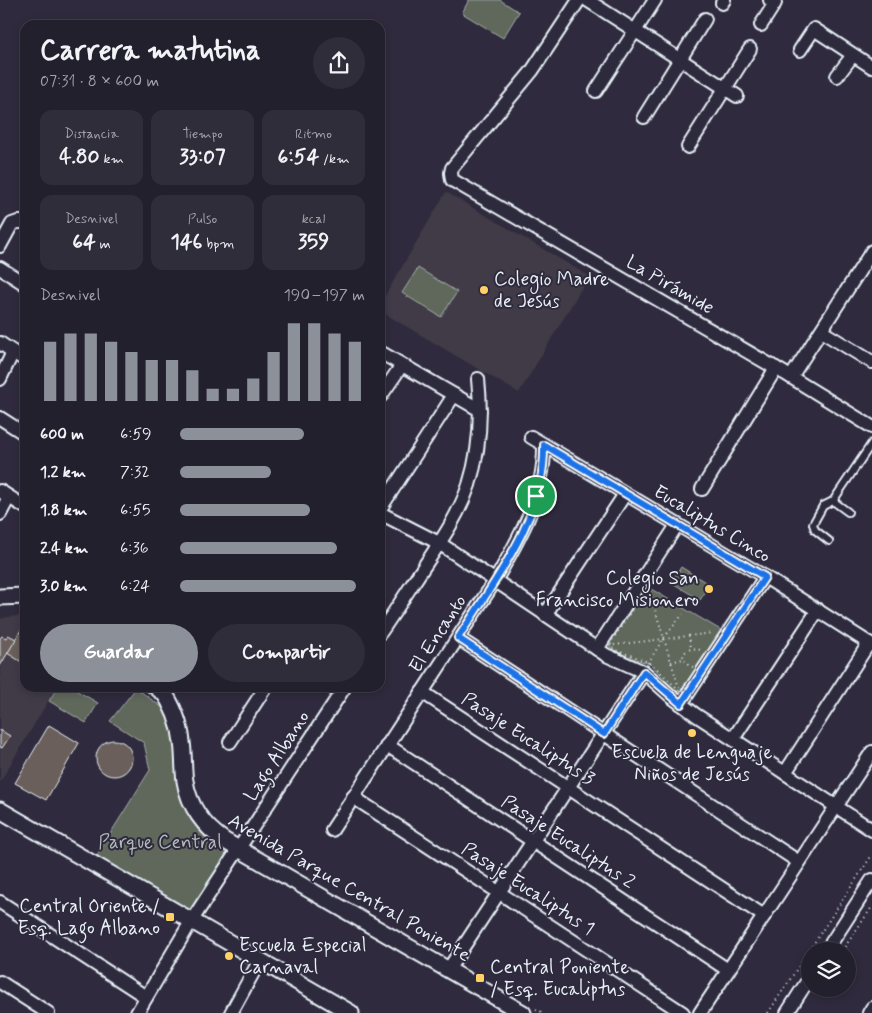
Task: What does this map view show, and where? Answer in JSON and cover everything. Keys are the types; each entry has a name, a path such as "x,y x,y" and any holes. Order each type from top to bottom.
{"street":[{"name":"La Pirámide","path":"579,0 532,72 452,168 451,176 455,182 776,368 872,427"},
{"path":"587,0 737,96"},
{"path":"596,91 655,0"},
{"path":"761,25 772,2"},
{"path":"644,117 705,19"},
{"path":"800,50 814,30 872,67"},
{"path":"688,147 750,49"},
{"path":"837,76 853,55"},
{"path":"0,246 19,222"},
{"path":"791,377 872,251"},
{"path":"0,268 20,281"},
{"path":"821,330 872,362"},
{"path":"0,343 20,357"},
{"path":"0,379 13,352"},
{"path":"385,355 480,410"},
{"path":"385,390 402,365"},
{"path":"702,489 776,368"},
{"path":"385,625 456,516 469,484 477,453 480,410 478,379"},
{"path":"385,503 454,395"},
{"path":"0,418 20,431"},
{"name":"Eucaliptus Cinco","path":"531,437 765,577 871,644"},
{"name":"El Encanto","path":"332,830 495,581 522,531 534,503 540,481 544,445"},
{"path":"0,514 5,494 20,504"},
{"path":"545,615 625,494"},
{"path":"385,514 439,543 615,660 646,667 734,739 872,830"},
{"path":"597,649 677,525"},
{"path":"681,697 765,577"},
{"path":"2,596 20,596"},
{"path":"734,739 818,610"},
{"path":"458,638 799,862"},
{"path":"785,773 871,644"},
{"path":"448,970 646,667"},
{"name":"Avenida Parque Central Poniente","path":"163,692 175,714 183,743 185,781 191,800 198,815 217,836 523,1013"},
{"path":"230,742 262,692"},
{"name":"Lago Albano","path":"137,1013 192,920 341,692"},
{"name":"Pasaje Eucaliptus 3","path":"422,692 764,916"},
{"name":"Pasaje Eucaliptus 2","path":"387,745 728,970"},
{"path":"700,1013 872,752"},
{"name":"Pasaje Eucaliptus 1","path":"353,797 682,1013"},
{"path":"0,810 352,1013"},
{"path":"832,942 872,880"},
{"path":"0,902 146,997"},
{"path":"231,1013 260,960"},
{"path":"0,982 48,1013"},
{"path":"787,1013 801,991"},
{"path":"869,1013 872,1008"}],"lane":[{"path":"830,541 815,530 813,524 823,506 833,501 872,443"},
{"path":"833,501 848,512"},
{"path":"2,596 20,602"},
{"name":"Avenida Parque Central Poniente","path":"155,692 175,714"}],"path":[{"path":"646,667 636,656 614,650 611,642 646,588 649,590 681,697"},
{"path":"646,667 663,639 683,614"},
{"path":"611,645 720,632"},
{"path":"689,636 691,648"},
{"path":"697,670 686,663 683,659 683,654 691,648 700,650 707,655"},
{"path":"671,662 683,659"},
{"path":"646,667 654,666 681,697"},
{"path":"681,697 685,688"},
{"path":"768,1013 872,855"},
{"path":"848,942 872,907"}],"shaded area":[{"name":"Colegio Madre de Jesús","path":"446,192 589,276 519,393 385,314 385,296"},
{"path":"20,616 20,692 54,692 0,782 0,619"}],"green space":[{"path":"469,0 500,0 519,12 503,38 462,13"},
{"path":"418,268 457,292 441,317 402,293"},
{"path":"681,567 710,585 700,600 671,582"},
{"path":"646,586 724,632 685,691 681,693 677,692 650,664 621,654 610,647 609,644"},
{"path":"55,692 79,692 98,703 86,723 49,701"},
{"name":"Parque Central","path":"133,692 141,692 171,714 183,800 233,848 189,911 95,858 150,770 144,743 110,721"}],"building":[{"path":"20,632 20,661 7,653"},
{"path":"8,635 16,639 0,666 0,638 2,636 6,638"},
{"path":"49,725 79,743 46,800 15,783"},
{"path":"0,730 10,736 2,748 0,747"},
{"path":"114,740 121,741 127,745 131,751 131,765 127,771 121,775 114,776 107,775 101,771 97,765 96,758 97,751 101,745 107,741"}],"place":[{"name":"Colegio Madre de Jesús","path":"484,290"},
{"name":"Colegio San Francisco Misionero","path":"709,589"},
{"name":"Escuela de Lenguaje Niños de Jesús","path":"692,733"},
{"name":"Central Oriente / Esq. Lago Albano","path":"170,917"},
{"name":"Escuela Especial Carnaval","path":"229,956"},
{"name":"Central Poniente / Esq. Eucaliptus","path":"480,978"}],"route":[{"path":"544,445 765,577 681,704 644,672 604,734 458,638 513,550 527,521 536,496 540,481 544,445"}]}
